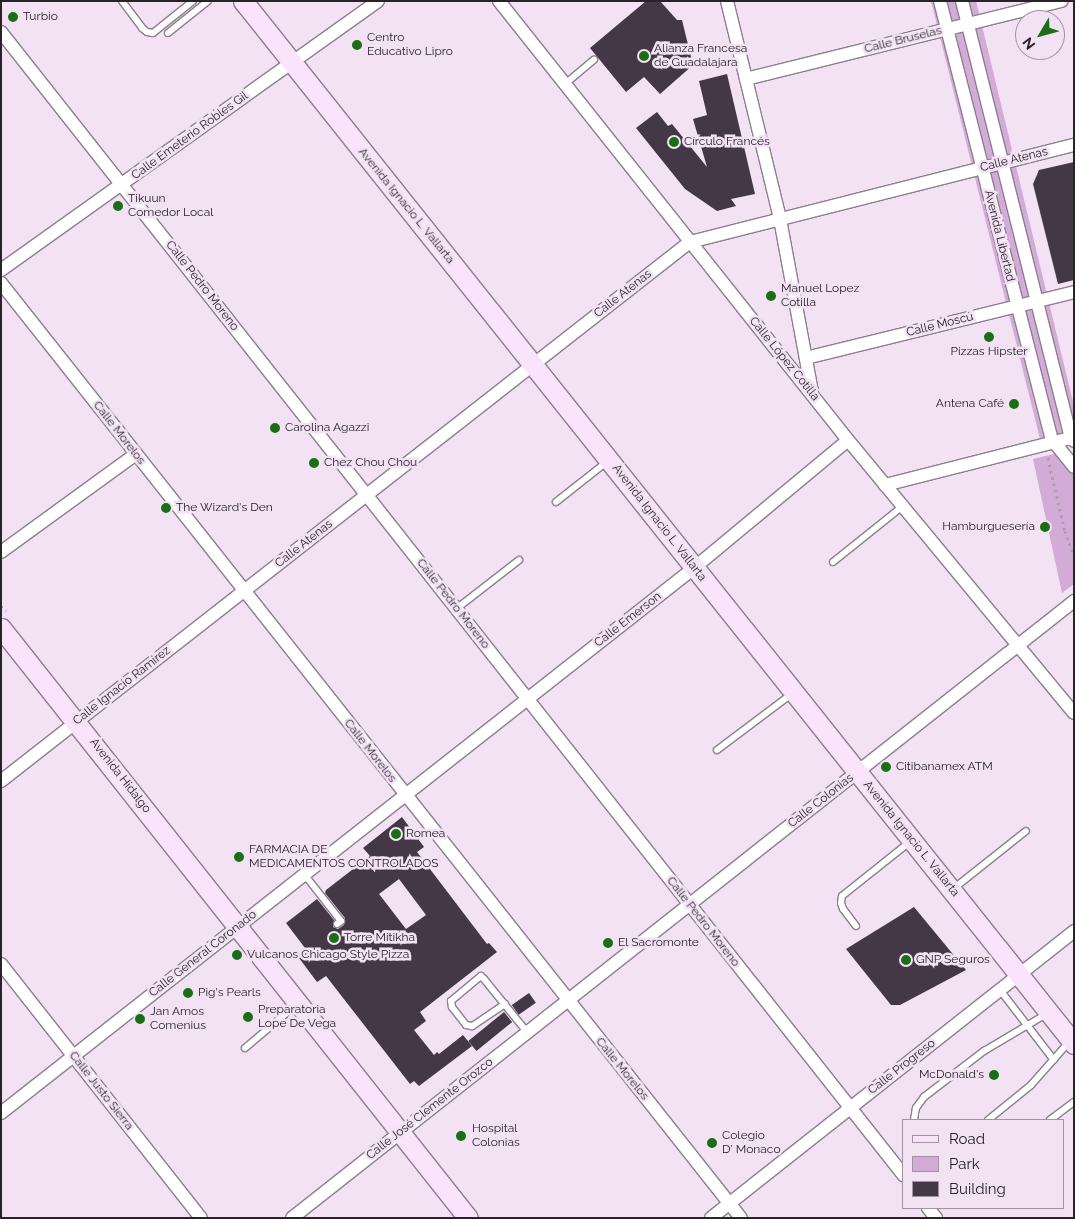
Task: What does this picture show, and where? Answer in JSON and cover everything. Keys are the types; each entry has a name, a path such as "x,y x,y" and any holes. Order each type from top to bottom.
{"main road":[{"name":"Avenida Ignacio L. Vallarta","path":"243,1 1072,1042"},
{"name":"Avenida Hidalgo","path":"1,628 77,721 400,1132"},
{"path":"400,1132 468,1218"}],"street":[{"name":"Calle Emeterio Robles Gil","path":"1,270 378,1"},
{"name":"Calle López Cotilla","path":"499,1 812,396 1074,713"},
{"path":"727,1 780,219 812,396"},
{"name":"Avenida Libertad","path":"940,1 1050,443"},
{"name":"Avenida Libertad","path":"962,1 1073,438"},
{"name":"Calle Bruselas","path":"746,79 1061,1"},
{"name":"Calle Pedro Moreno","path":"1,32 902,1173"},
{"name":"Calle Atenas","path":"244,591 690,242 1074,146"},
{"name":"Calle Morelos","path":"1,283 741,1218"},
{"name":"Calle Moscú","path":"806,358 1074,292"},
{"path":"885,485 1073,438"},
{"name":"Calle Emerson","path":"405,795 694,568 848,440"},
{"path":"1050,443 1074,467"},
{"path":"1,552 136,454"},
{"name":"Calle Ignacio Ramírez","path":"1,781 244,591"},
{"name":"Calle Colonias","path":"567,1000 1018,643 1074,601"},
{"name":"Calle General Coronado","path":"1,1113 405,795"},
{"name":"Calle Progreso","path":"711,1218 1074,932"},
{"name":"Calle Justo Sierra","path":"1,964 201,1218"},
{"name":"Calle José Clemente Orozco","path":"292,1218 567,1000"}],"lane":[{"path":"122,1 142,28 147,32 153,33 192,1"},
{"path":"168,33 208,1"},
{"path":"565,84 594,60"},
{"path":"556,502 610,461"},
{"path":"833,562 903,506"},
{"path":"456,609 519,560"},
{"path":"717,750 794,692"},
{"path":"952,890 1026,831"},
{"path":"856,926 843,909 841,903 842,896 912,841"},
{"path":"304,874 341,921 337,924"},
{"path":"505,1004 472,1026 466,1025 452,1007 451,1001 481,976 505,1004 527,1032"},
{"path":"1000,990 1054,1060"},
{"path":"245,1048 298,1003"},
{"path":"914,1119 916,1108 924,1097 984,1051 1049,1013"},
{"path":"989,1119 1031,1085 1072,1042"},
{"path":"1051,1119 1074,1102"}],"path":[{"path":"1050,443 1065,532 1074,556"}],"green space":[{"path":"931,1 976,1 1074,406 1074,430 1040,439"},
{"path":"1058,453 1074,459 1074,584 1062,593 1033,459"}],"building":[{"name":"Alianza Francesa de Guadalajara","path":"646,1 660,1 677,20 682,20 693,65 660,94 644,77 626,92 590,48"},
{"name":"Círculo Francés","path":"727,74 755,194 731,199 736,206 717,211 685,189 636,128 657,112 668,126 672,124 707,167 693,119 707,115 699,81"},
{"path":"1074,162 1074,280 1058,284 1033,184 1039,170"},
{"path":"402,817 424,847 417,852 487,944 489,943 497,952 420,1012 426,1021 414,1030 434,1055 437,1052 439,1054 463,1035 472,1046 419,1086 414,1081 410,1084 326,976 317,982 296,954 305,948 286,923 317,899 334,920 333,927 338,929 344,925 345,918 325,893 326,890 370,856 363,848","holes":["399,879 426,915 406,929 379,894"]},
{"name":"GNP Seguros","path":"914,907 966,970 900,1005 891,1005 846,949"},
{"path":"529,993 536,1003 519,1015 512,1005"},
{"path":"504,1012 512,1022 476,1051 468,1041"}],"place":[{"name":"Turbio","path":"13,17"},
{"name":"Centro Educativo Lipro","path":"357,45"},
{"name":"Alianza Francesa de Guadalajara","path":"644,56"},
{"name":"Círculo Francés","path":"674,142"},
{"name":"Tikuun Comedor Local","path":"118,206"},
{"name":"Manuel Lopez Cotilla","path":"771,296"},
{"name":"Pizzas Hipster","path":"989,337"},
{"name":"Antena Café","path":"1014,404"},
{"name":"Carolina Agazzi","path":"275,428"},
{"name":"Chez Chou Chou","path":"314,463"},
{"name":"The Wizard's Den","path":"166,508"},
{"name":"Hamburguesería","path":"1045,527"},
{"name":"Citibanamex ATM","path":"886,767"},
{"name":"Romea","path":"396,834"},
{"name":"FARMACIA DE MEDICAMENTOS CONTROLADOS","path":"239,857"},
{"name":"Torre Mitikha","path":"334,938"},
{"name":"El Sacromonte","path":"608,943"},
{"name":"Vulcanos Chicago Style Pizza","path":"237,955"},
{"name":"GNP Seguros","path":"906,960"},
{"name":"Pig's Pearls","path":"188,993"},
{"name":"Preparatoria Lope De Vega","path":"248,1017"},
{"name":"Jan Amos Comenius","path":"140,1019"},
{"name":"McDonald's","path":"994,1075"},
{"name":"Hospital Colonias","path":"461,1136"},
{"name":"Colegio D' Monaco","path":"712,1143"}]}
